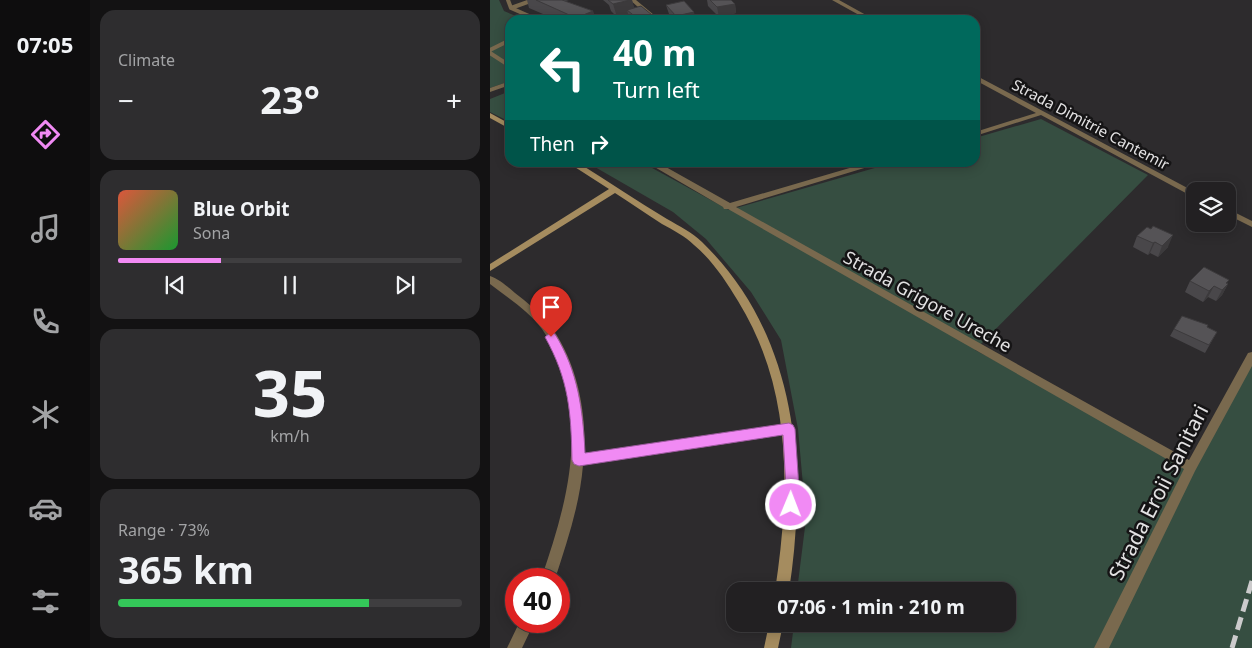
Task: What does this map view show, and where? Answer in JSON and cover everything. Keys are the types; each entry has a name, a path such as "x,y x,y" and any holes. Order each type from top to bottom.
{"street":[{"path":"633,0 651,15"},
{"path":"835,0 863,15"},
{"name":"Strada Dimitrie Cantemir","path":"980,80 1186,190"},
{"path":"490,90 505,85"},
{"path":"980,132 1042,113"},
{"path":"490,115 505,124"},
{"path":"579,167 698,243 729,276 756,318 776,368 789,429 792,488 788,557 784,582"},
{"name":"Strada Grigore Ureche","path":"659,167 1191,467"},
{"path":"727,207 863,167"},
{"path":"490,268 615,189"},
{"path":"1236,216 1252,224"},
{"path":"490,280 513,295 541,321 561,353 571,381 576,408 579,460 567,524 552,568"},
{"name":"Strada Eroii Sanitari","path":"1101,648 1191,467 1252,356"},
{"path":"579,460 789,429"},
{"path":"771,648 774,632"},
{"path":"514,648 522,633"}],"lane":[{"path":"508,0 511,8 527,15"},
{"path":"511,8 533,0"},
{"path":"637,15 647,12"},
{"path":"505,42 496,45 490,52 505,62"}],"green space":[{"path":"490,0 499,0 504,11 513,15 505,15 505,83 490,88"},
{"path":"505,93 505,120 490,112 490,99"},
{"path":"1041,119 1148,175 975,350 1195,468 1252,361 1252,648 791,648 793,632 1016,632 1016,582 798,582 806,519 798,429 781,340 751,292 706,239 673,212 595,167 650,167 729,210 878,167 980,167 980,137"}],"building":[{"path":"536,0 562,0 593,11 583,15 569,15"},
{"path":"608,0 630,0 613,4"},
{"path":"710,0 731,0 735,4 717,7"},
{"path":"684,1 694,12 675,15 666,5"},
{"path":"641,6 652,15 633,15 627,10"},
{"path":"1153,226 1173,235 1162,246 1137,236 1147,227 1151,229"},
{"path":"1204,267 1229,280 1226,283 1228,284 1222,290 1214,286 1209,291 1190,281"},
{"path":"1182,316 1208,325 1207,327 1217,332 1209,345 1174,329"}],"railway":[{"path":"1232,648 1252,581"}],"route":[{"path":"551,337 561,353 571,381 577,417 579,460 789,429 791,505"}]}
